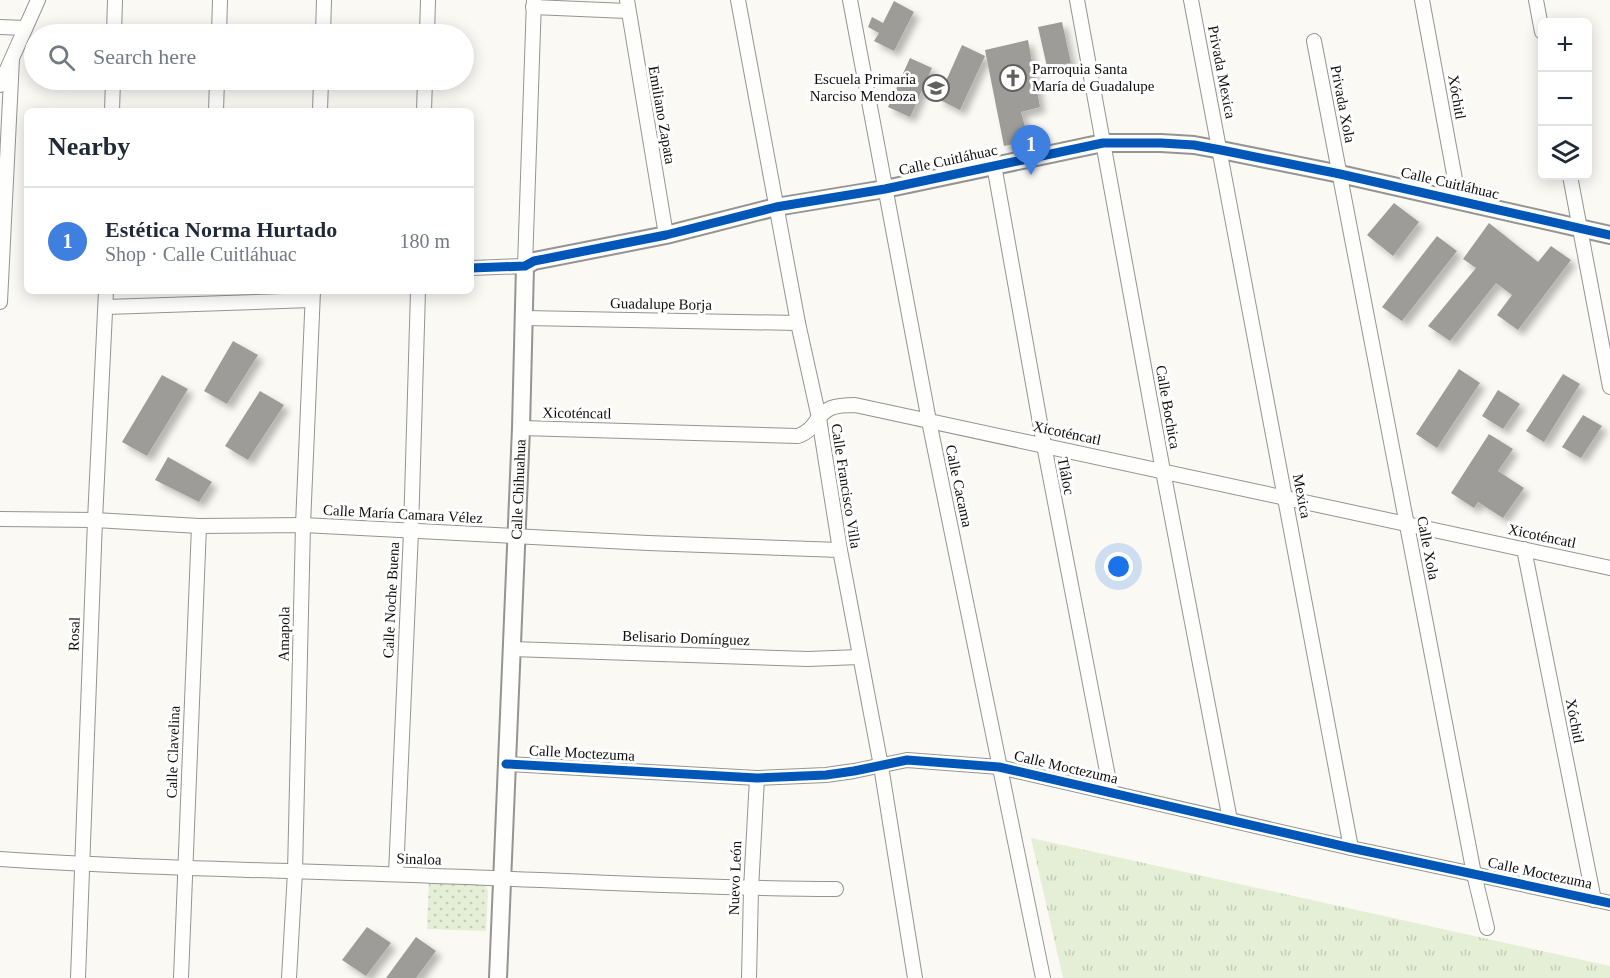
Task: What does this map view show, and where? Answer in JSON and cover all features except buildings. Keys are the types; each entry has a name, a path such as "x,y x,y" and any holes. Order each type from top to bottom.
{"street":[{"path":"27,24 38,0"},
{"path":"114,24 115,0"},
{"path":"219,24 220,0"},
{"path":"323,24 324,0"},
{"path":"427,24 428,0"},
{"name":"Calle Francisco Villa","path":"738,0 798,323 819,418 840,550 881,766 915,978"},
{"name":"Calle Cacama","path":"849,0 929,421 1043,978"},
{"name":"Calle Bochica","path":"1077,0 1163,471 1230,820"},
{"name":"Privada Mexica","path":"1191,0 1221,150"},
{"name":"Xóchitl","path":"1422,0 1459,201"},
{"path":"1536,0 1539,18"},
{"path":"533,3 627,6"},
{"name":"Calle Chihuahua","path":"498,978 521,428 533,3"},
{"name":"Emiliano Zapata","path":"627,6 666,235"},
{"path":"0,27 24,28"},
{"path":"0,85 24,30"},
{"name":"Privada Xola","path":"1314,41 1340,174"},
{"path":"0,302 12,59"},
{"path":"112,108 113,90"},
{"path":"216,108 217,90"},
{"path":"320,108 321,90"},
{"path":"424,108 425,90"},
{"name":"Calle Cuitláhuac","path":"474,268 525,266 534,261 666,235 776,207 885,189 1103,143 1194,145 1340,174 1610,235"},
{"name":"Mexica","path":"1221,150 1351,848"},
{"name":"Tláloc","path":"994,165 1044,445 1111,792"},
{"name":"Calle Xola","path":"1340,174 1474,874 1487,928"},
{"path":"1571,180 1610,387"},
{"name":"Rosal","path":"78,978 94,520 106,294"},
{"name":"Calle Noche Buena","path":"396,874 411,531 418,294"},
{"path":"106,307 313,295"},
{"name":"Amapola","path":"289,978 295,872 303,525 313,295"},
{"name":"Guadalupe Borja","path":"524,318 798,323"},
{"name":"Xicoténcatl","path":"521,428 798,436 807,433 828,409 840,405 855,405 1610,568"},
{"name":"Calle María Camara Vélez","path":"0,519 94,520 199,526 303,525 648,543 840,550"},
{"name":"Calle Clavelina","path":"181,978 199,526"},
{"name":"Xóchitl","path":"1524,549 1594,900"},
{"name":"Belisario Domínguez","path":"512,648 808,659 860,657"},
{"name":"Calle Moctezuma","path":"507,764 757,778 826,775 907,760 999,767 1351,848 1610,903"},
{"name":"Nuevo León","path":"749,978 757,778"},
{"name":"Sinaloa","path":"0,859 82,865 396,874 751,889 836,890"}],"green space":[{"path":"1031,838 1610,966 1610,978 1063,978"},
{"path":"429,880 483,882 488,890 486,931 427,929"}],"cycle path":[{"path":"474,268 525,266 534,261 666,235 776,207 885,189 1103,143 1194,145 1340,174 1610,235"},
{"path":"506,764 757,778 826,775 907,760 999,767 1351,848 1610,903"}],"place":[{"name":"Parroquia Santa María de Guadalupe","path":"1013,78"},
{"name":"Escuela Primaria Narciso Mendoza","path":"936,88"},
{"name":"Estética Norma Hurtado","path":"1031,175"}]}
